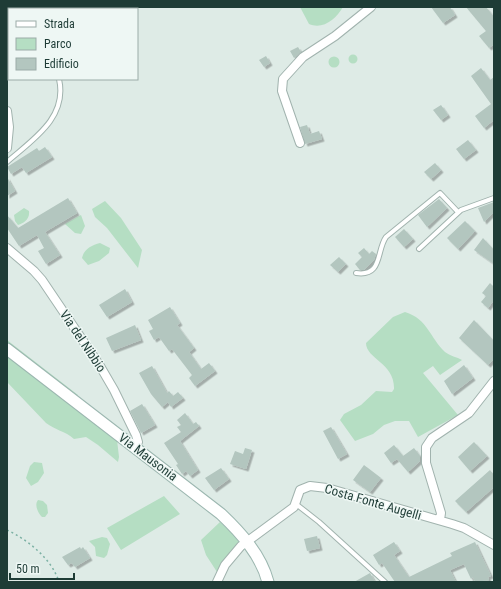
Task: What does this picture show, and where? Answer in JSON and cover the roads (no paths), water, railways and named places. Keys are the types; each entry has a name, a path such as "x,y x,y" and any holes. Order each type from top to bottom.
{"main road":[{"name":"Via Mausonia","path":"7,349 210,504 247,542 263,568 268,582"}],"street":[{"path":"300,143 282,91 283,79 303,57 335,36 370,7"},
{"path":"7,111 9,127 7,148"},
{"name":"Via del Nibbio","path":"7,248 34,271 42,280 100,366 114,390 136,435 138,442 135,447"},
{"path":"440,520 441,513 432,491 426,463 426,448 432,438 469,413 494,381"},
{"name":"Costa Fonte Augelli","path":"217,582 228,561 247,542 270,526 296,504 302,488 317,486 440,520 464,528 494,545"}],"lane":[{"path":"7,162 34,139 53,117 60,100 59,80"},
{"path":"356,273 368,273 380,259 381,243 386,237 440,193 458,212"},
{"path":"419,249 458,212 494,198"},
{"path":"296,504 319,522 385,582"}]}
